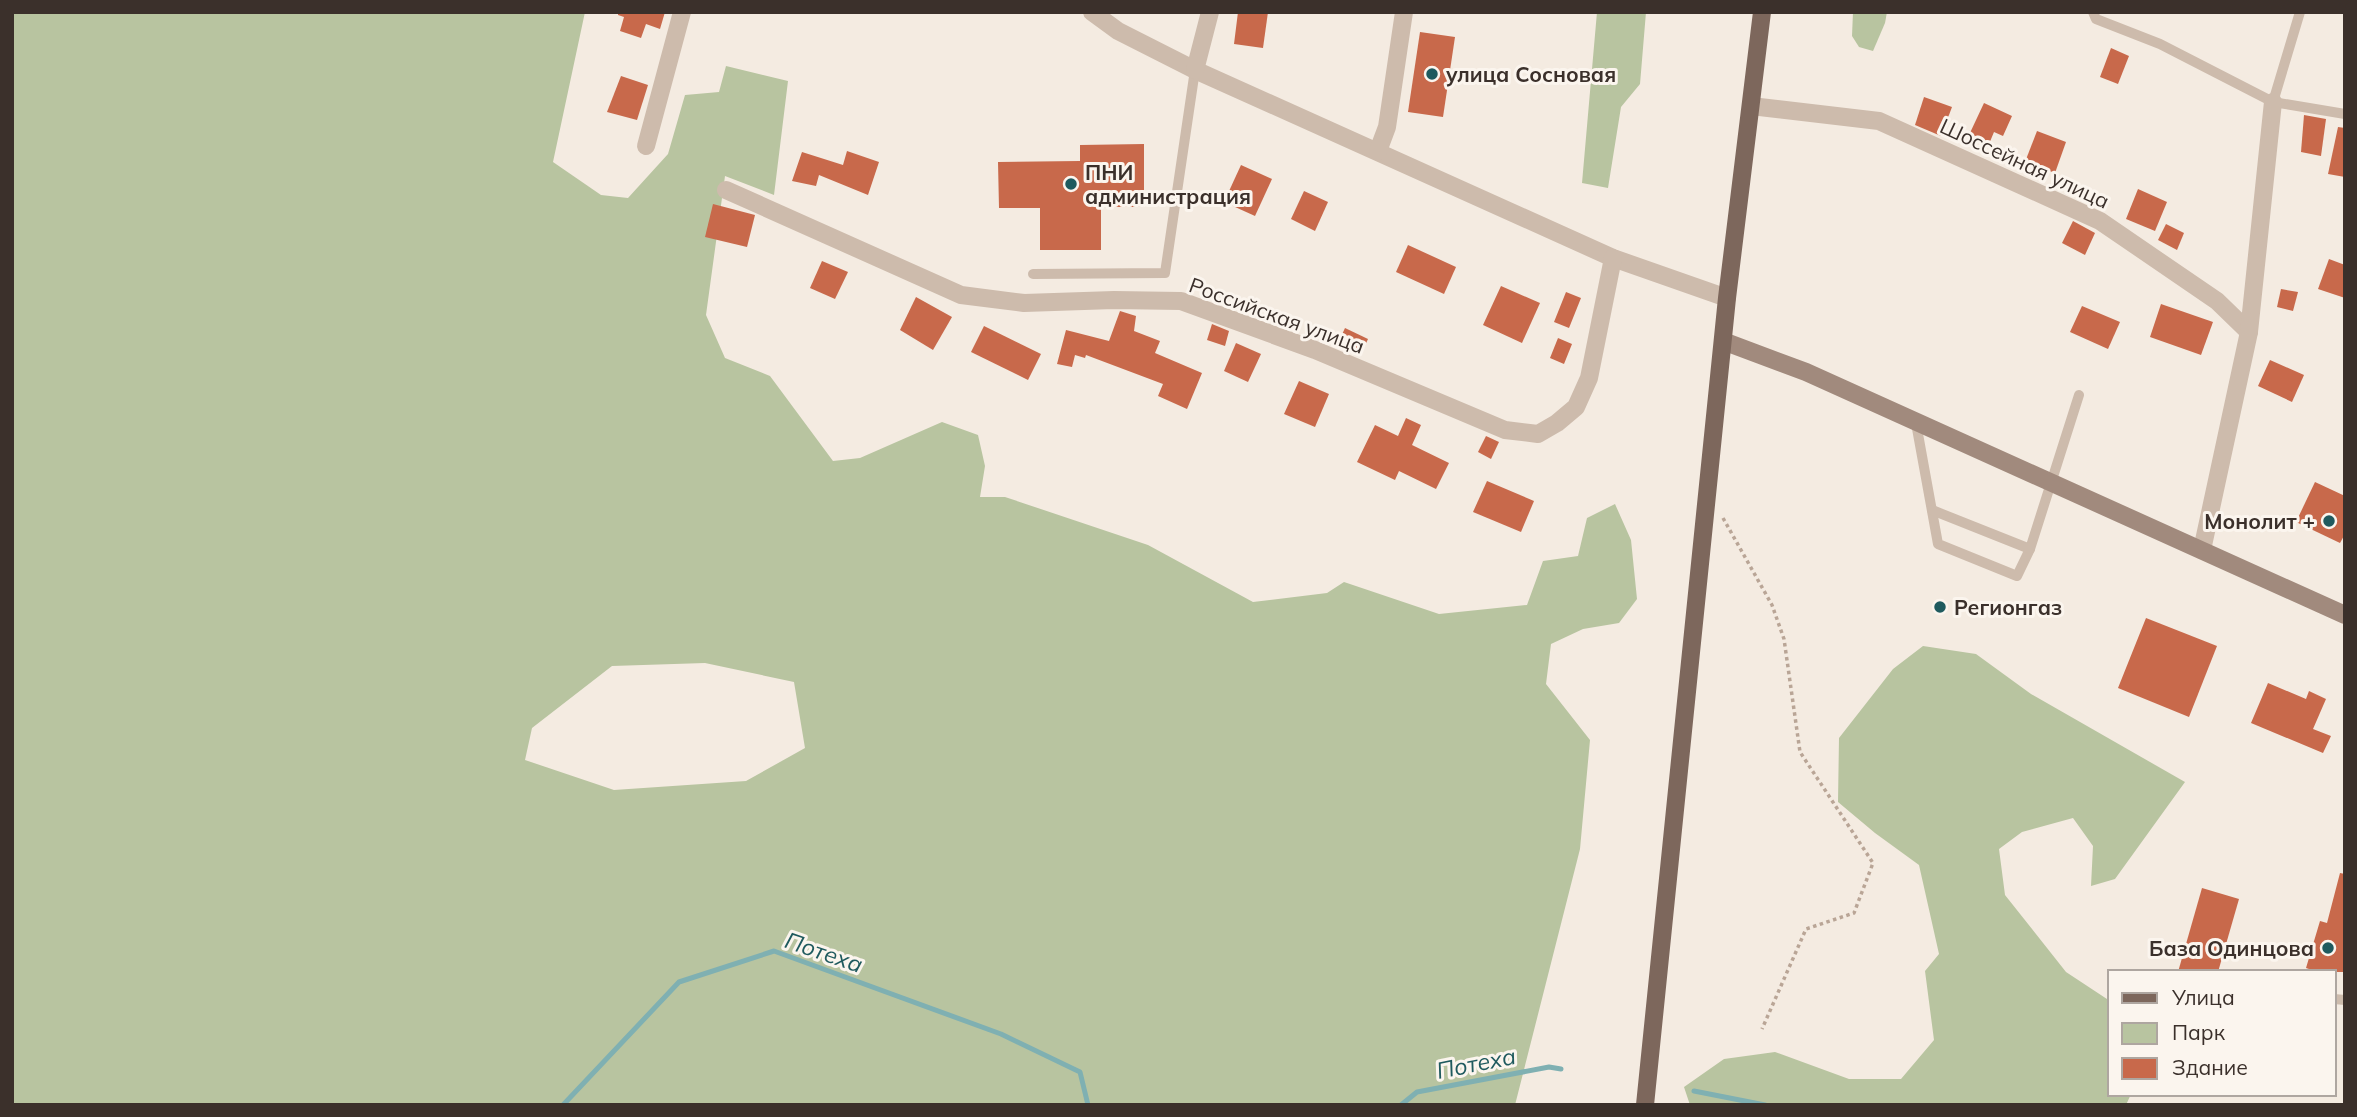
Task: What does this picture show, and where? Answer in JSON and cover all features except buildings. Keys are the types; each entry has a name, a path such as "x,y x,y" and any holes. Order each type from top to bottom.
{"main road":[{"path":"1645,1105 1727,298 1762,12"}],"street":[{"path":"646,145 682,12"},
{"path":"1093,12 1118,31 1195,70 1613,258 1727,298"},
{"path":"1195,70 1210,12"},
{"path":"1377,152 1387,127 1404,12"},
{"path":"2202,550 2249,332 2273,102"},
{"name":"Шоссейная улица","path":"1751,106 1879,121 2100,221 2217,301 2249,332"},
{"name":"Российская улица","path":"726,190 961,295 1024,303 1181,301 1315,350 1505,430 1538,434 1576,407 1589,378 1613,258"},
{"path":"1723,341 1806,372 2345,615"}],"lane":[{"path":"2093,12 2096,19 2160,44 2273,102 2345,114"},
{"path":"2273,102 2300,12"},
{"path":"1033,274 1165,273 1195,70"},
{"path":"1916,423 1938,544 2017,576 2029,549 2079,395"},
{"path":"1932,510 2029,549"}],"path":[{"path":"1705,512 1721,515 1772,605 1784,639 1800,752 1873,863 1854,913 1806,929 1762,1029"}],"green space":[{"path":"12,12 585,12 553,162 601,195 628,198 668,154 685,95 719,92 726,66 788,81 774,195 725,176 706,315 725,358 770,376 833,461 860,458 942,422 978,435 985,466 980,497 1005,497 1148,545 1253,602 1327,593 1344,582 1439,614 1527,605 1543,561 1578,556 1587,518 1615,504 1631,540 1637,599 1619,623 1583,629 1551,644 1546,684 1590,740 1580,849 1515,1105 12,1105","holes":["705,663 794,682 805,748 746,781 614,790 525,760 532,728 612,666"]},
{"path":"1597,12 1646,12 1640,84 1621,107 1608,188 1582,183"},
{"path":"1853,12 1887,12 1873,51 1859,47 1852,36"},
{"path":"1923,646 1976,654 2031,694 2185,782 2115,879 2091,886 2093,846 2073,818 2022,832 1999,849 2005,895 2066,972 2108,1000 2108,1096 2130,1096 2126,1105 1690,1105 1684,1087 1724,1059 1775,1052 1849,1079 1901,1079 1934,1040 1925,971 1939,954 1919,865 1838,802 1839,738 1893,669"}],"waterway":[{"name":"Потеха","path":"563,1105 679,982 774,951 1001,1034 1080,1072 1088,1105"},
{"name":"Потеха","path":"1401,1105 1417,1092 1549,1067 1561,1069"},
{"name":"Потеха","path":"1694,1091 1765,1105"}],"place":[{"name":"улица Сосновая","path":"1432,74"},
{"name":"ПНИ администрация","path":"1071,184"},
{"name":"Монолит +","path":"2329,521"},
{"name":"Регионгаз","path":"1940,607"},
{"name":"База Одинцова","path":"2328,948"}]}
